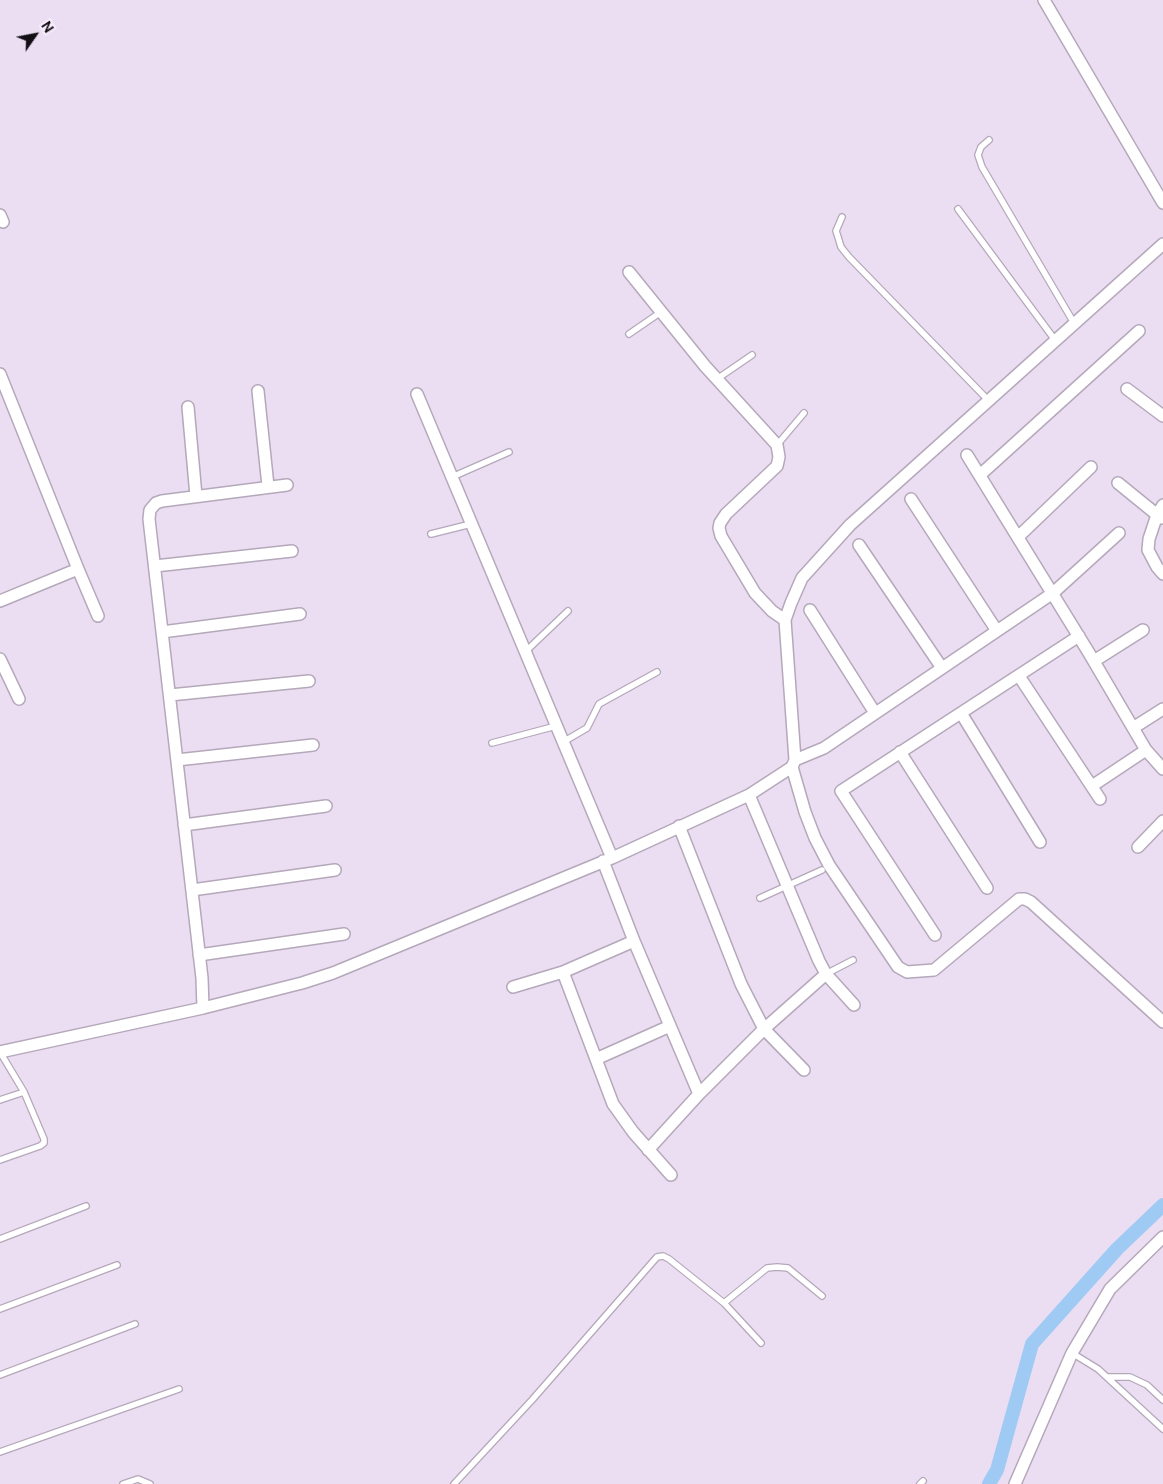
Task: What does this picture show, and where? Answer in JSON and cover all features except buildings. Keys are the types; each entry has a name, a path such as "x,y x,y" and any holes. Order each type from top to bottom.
{"street":[{"path":"1044,0 1163,203"},
{"path":"1163,244 850,525 802,578 785,620 794,764 805,812 815,838 829,865 898,967 907,972 934,970 1018,900 1025,899 1031,902 1163,1022"},
{"path":"628,272 717,379 777,445 779,457 777,466 726,514 719,528 721,536 755,593 772,611 785,620"},
{"path":"980,475 1139,331"},
{"path":"0,374 98,616"},
{"path":"1126,389 1163,416"},
{"path":"258,391 268,486"},
{"path":"417,394 563,742 607,859 634,941 699,1094"},
{"path":"188,408 196,496"},
{"path":"967,455 1080,636 1146,750 1163,769"},
{"path":"1018,537 1090,467"},
{"path":"1118,483 1161,513 1149,539 1148,550 1163,574"},
{"path":"203,1008 199,955 150,510 152,506 162,501 287,485"},
{"path":"911,499 998,631"},
{"path":"0,1052 203,1008 276,990 333,973 607,859 750,795 794,764 824,748 1053,593 1119,533"},
{"path":"859,545 942,668"},
{"path":"155,566 292,551"},
{"path":"0,601 78,570"},
{"path":"810,610 875,713"},
{"path":"162,632 300,614"},
{"path":"1094,660 1143,630"},
{"path":"935,936 841,791 1080,636"},
{"path":"0,659 19,699"},
{"path":"1019,676 1100,799"},
{"path":"170,695 310,681"},
{"path":"1133,728 1163,709"},
{"path":"961,713 1040,842"},
{"path":"177,760 313,744"},
{"path":"1092,786 1146,750"},
{"path":"900,752 987,888"},
{"path":"750,795 826,974 854,1005"},
{"path":"184,825 326,806"},
{"path":"1138,847 1163,821"},
{"path":"679,826 741,984 764,1029 804,1070"},
{"path":"192,890 335,870"},
{"path":"199,955 344,934"},
{"path":"513,987 563,972 634,941"},
{"path":"563,972 613,1104 648,1150 671,1174"},
{"path":"648,1150 699,1094 764,1029 826,974"},
{"path":"596,1059 670,1026"},
{"path":"1015,1484 1072,1353 1110,1289 1163,1237"}],"lane":[{"path":"989,140 981,147 978,155 982,166 1074,323"},
{"path":"958,209 1055,340"},
{"path":"842,217 836,231 841,247 988,400"},
{"path":"629,334 661,312"},
{"path":"717,379 752,355"},
{"path":"777,445 804,412"},
{"path":"452,477 509,452"},
{"path":"431,534 471,524"},
{"path":"525,652 568,611"},
{"path":"563,742 587,728 599,704 657,672"},
{"path":"492,743 556,726"},
{"path":"760,898 822,870"},
{"path":"826,974 853,960"},
{"path":"0,1052 24,1092 44,1139 44,1143 0,1160"},
{"path":"0,1100 24,1092"},
{"path":"0,1238 86,1206"},
{"path":"454,1484 532,1400 657,1258 663,1256 670,1259 724,1303 761,1343"},
{"path":"0,1309 117,1264"},
{"path":"724,1303 766,1268 777,1267 788,1268 822,1296"},
{"path":"0,1375 135,1324"},
{"path":"1072,1353 1098,1369 1163,1429"},
{"path":"1107,1377 1130,1377 1147,1384 1163,1400"},
{"path":"0,1452 179,1389"},
{"path":"123,1484 138,1479 150,1484"}],"waterway":[{"path":"989,1484 997,1470 1032,1344 1117,1249 1163,1205"}]}
